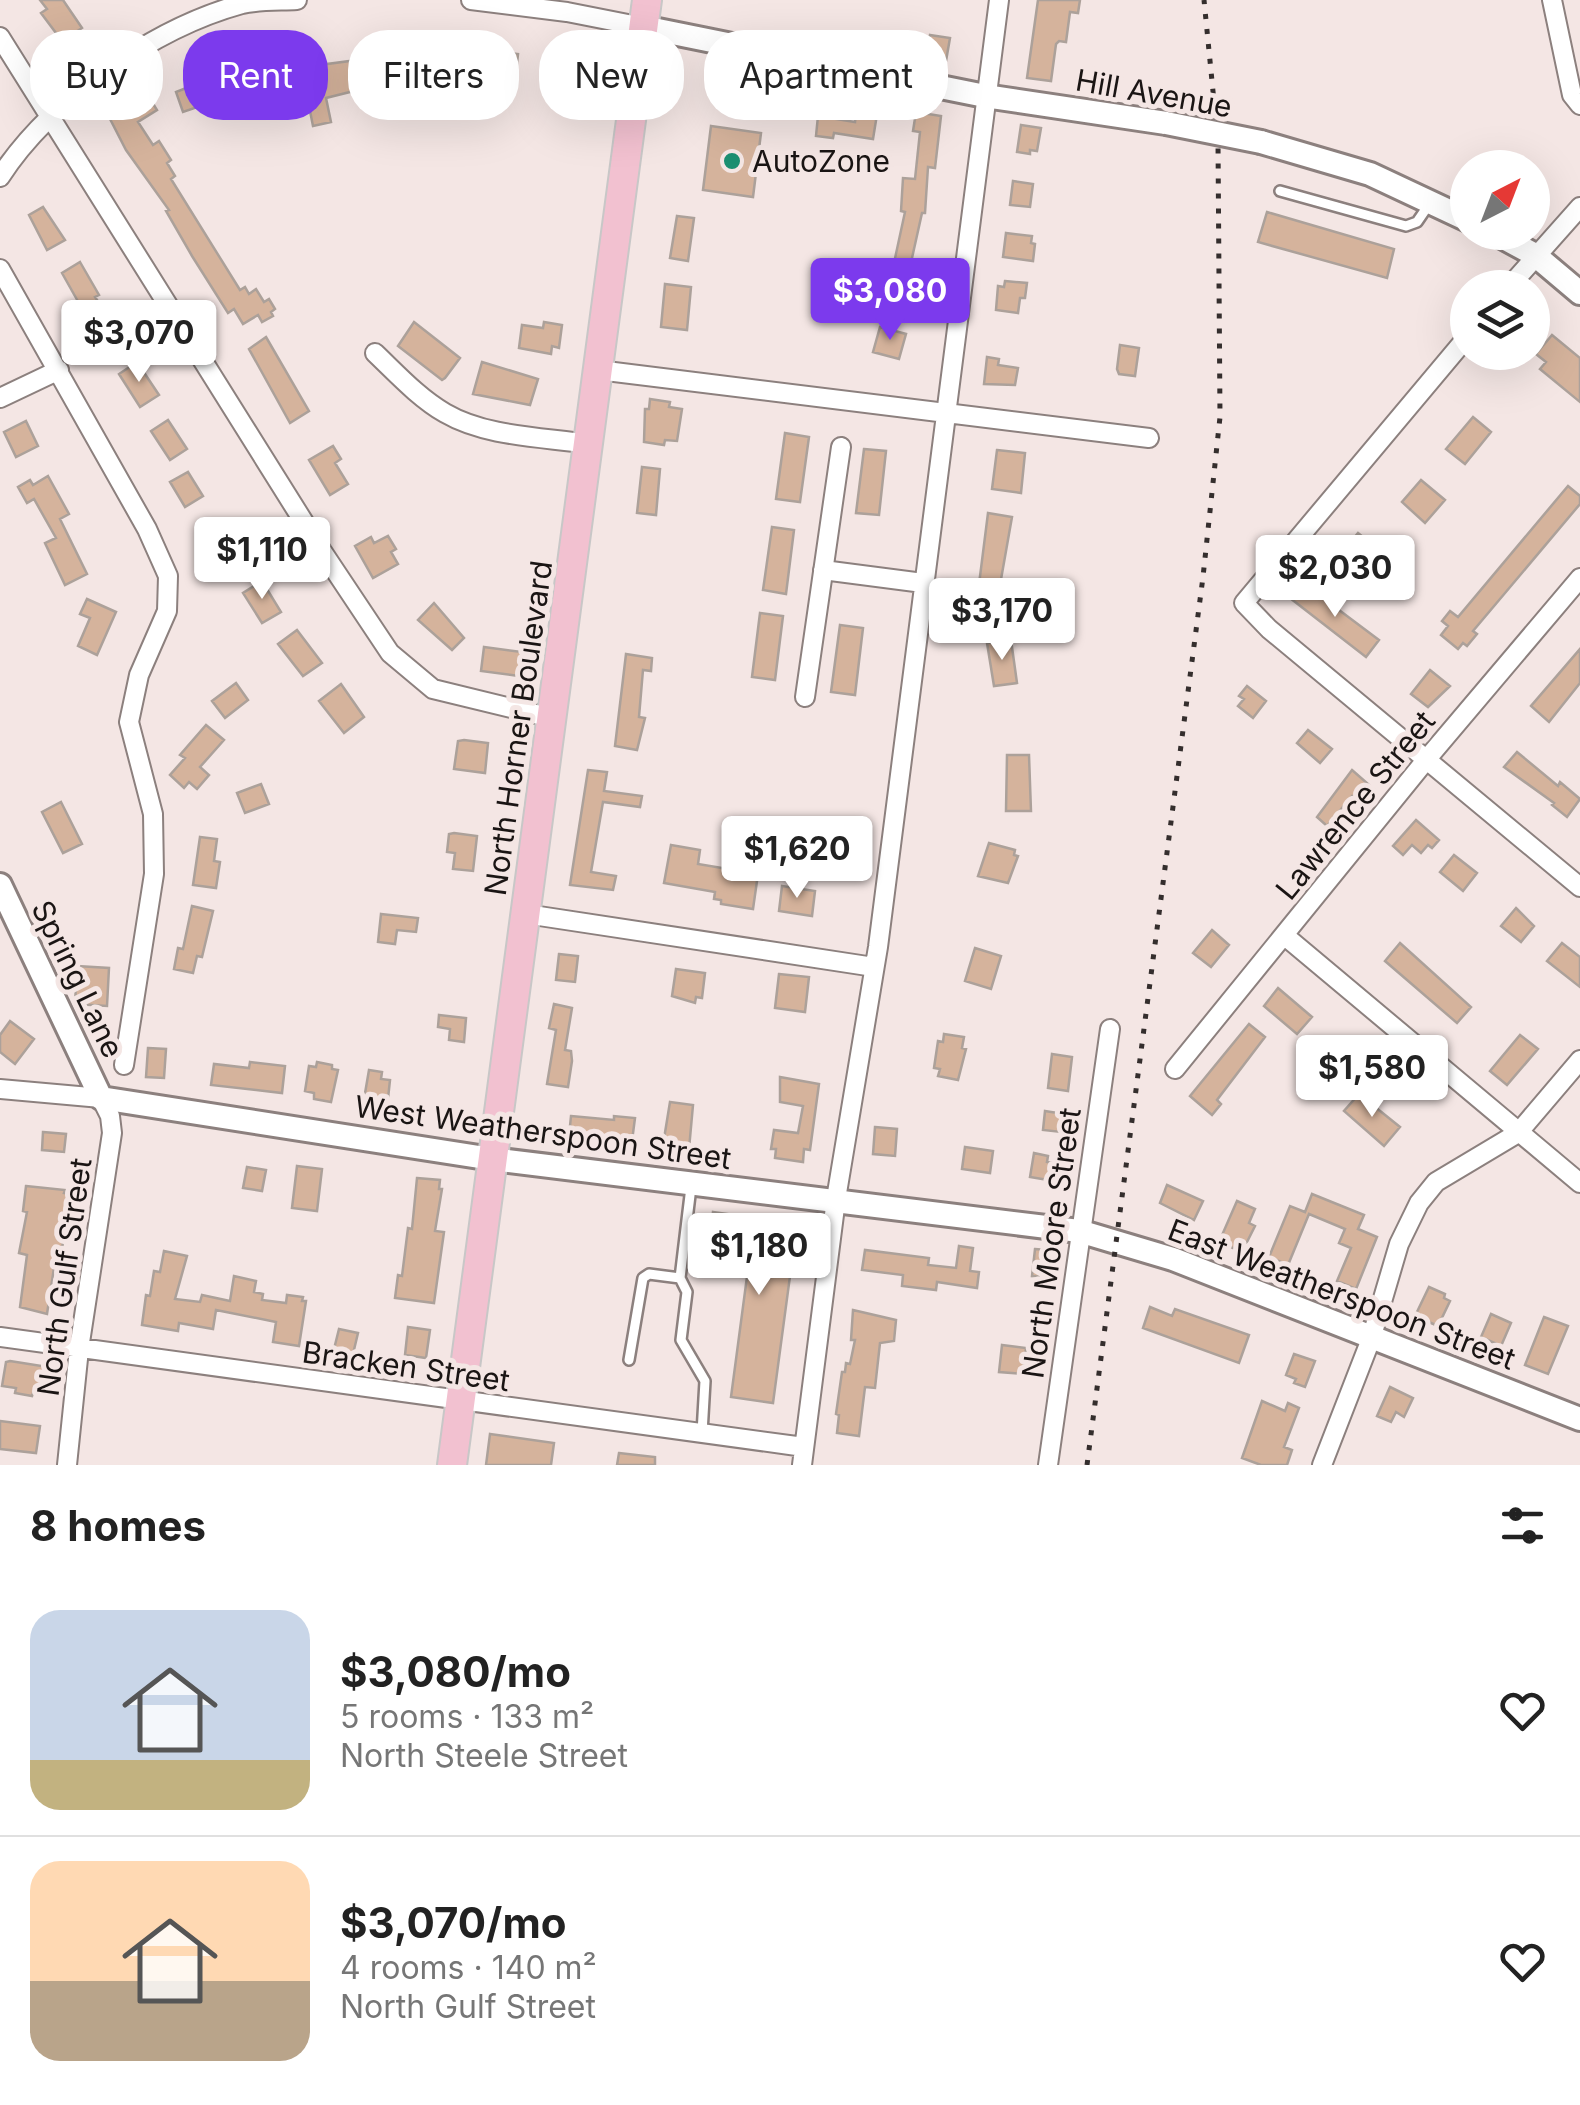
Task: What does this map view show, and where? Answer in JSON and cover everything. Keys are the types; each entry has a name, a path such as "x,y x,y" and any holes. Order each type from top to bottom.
{"main road":[{"name":"North Horner Boulevard","path":"452,1465 645,14"}],"street":[{"path":"163,37 246,3 296,0"},
{"path":"471,0 567,12 645,14"},
{"path":"803,1456 836,1199 874,967 999,0"},
{"path":"1552,0 1572,95 1580,105"},
{"name":"Hill Avenue","path":"645,14 985,96 1166,123 1261,142 1370,174 1450,212"},
{"path":"0,37 30,86"},
{"path":"0,177 49,120"},
{"path":"51,120 322,551 390,652 433,689 552,718"},
{"path":"1523,270 1580,206"},
{"path":"1526,250 1580,293"},
{"path":"0,268 147,529 168,576 167,611 140,675 130,722 153,814 155,845 154,874 124,1065"},
{"path":"375,353 424,398 460,420 489,429 588,444"},
{"path":"1450,358 1244,604 1269,629 1580,887"},
{"path":"0,398 59,370"},
{"path":"598,370 1149,438"},
{"path":"805,697 841,447"},
{"path":"823,570 924,584"},
{"name":"Lawrence Street","path":"1175,1069 1580,578"},
{"name":"Spring Lane","path":"0,885 101,1098"},
{"path":"526,914 874,967"},
{"path":"1284,936 1580,1184"},
{"name":"North Moore Street","path":"1048,1465 1110,1028"},
{"path":"1322,1465 1370,1339 1399,1244 1419,1203 1436,1182 1518,1133 1580,1060"},
{"name":"West Weatherspoon Street","path":"0,1090 101,1098 492,1159 1079,1232"},
{"name":"North Gulf Street","path":"67,1465 79,1349 112,1132 110,1116 101,1098"},
{"name":"East Weatherspoon Street","path":"1079,1232 1173,1259 1580,1419"},
{"name":"Bracken Street","path":"0,1337 702,1433 803,1456"}],"lane":[{"path":"1280,190 1406,226 1417,222 1430,203"},
{"path":"691,1184 680,1278 686,1292 682,1340 705,1381 702,1433"},
{"path":"630,1360 643,1278 649,1274 680,1278"}],"building":[{"path":"40,0 63,0 82,28 54,30 41,13 47,9"},
{"path":"1038,0 1080,0 1078,13 1070,12 1066,42 1056,44 1051,81 1027,78"},
{"path":"348,61 348,92 328,98 328,64"},
{"path":"183,89 183,112 176,92"},
{"path":"328,108 331,122 313,126 312,120 328,120"},
{"path":"111,120 141,120 138,122 153,145 159,141 171,160 167,163 175,176 171,179 240,290 245,287 249,294 256,289 264,302 269,299 275,309 271,312 273,316 262,322 258,315 243,324 234,309 228,313 166,211 169,210 126,150"},
{"path":"818,120 876,120 873,139 834,133 833,138 816,136"},
{"path":"915,120 941,120 935,168 928,167 925,213 910,267 894,263 905,212 901,211 903,178 915,179 920,132 913,131"},
{"path":"1021,125 1041,128 1037,151 1017,152"},
{"name":"AutoZone","path":"711,126 761,133 753,197 703,190"},
{"path":"1013,181 1033,184 1030,207 1010,205"},
{"path":"43,207 65,240 47,250 29,215"},
{"path":"1267,212 1394,249 1387,278 1258,242"},
{"path":"677,216 694,218 688,261 670,258"},
{"path":"1006,233 1032,236 1033,261 1003,257"},
{"path":"80,262 99,295 95,297 125,342 107,353 62,273"},
{"path":"1005,281 1027,283 1018,313 996,310 998,286 1004,287"},
{"path":"665,284 691,287 687,330 661,327"},
{"path":"414,322 460,358 442,380 398,346"},
{"path":"544,322 562,325 559,348 552,346 551,354 519,348 522,325 543,328"},
{"path":"880,327 906,334 899,359 873,352"},
{"path":"1552,335 1580,358 1580,402 1541,370 1550,370"},
{"path":"266,337 309,411 290,423 249,349"},
{"path":"1120,345 1139,348 1135,376 1119,374"},
{"path":"987,357 999,359 998,365 1018,368 1015,385 984,384"},
{"path":"137,362 159,395 140,407 119,374"},
{"path":"482,362 538,379 530,405 473,394"},
{"path":"650,399 670,402 669,407 682,409 677,441 665,440 664,445 644,442 645,409 649,409"},
{"path":"1473,417 1491,432 1465,464 1446,449"},
{"path":"168,420 187,449 170,460 151,431"},
{"path":"26,421 38,446 16,457 4,432"},
{"path":"785,433 809,437 800,502 776,499"},
{"path":"333,446 341,459 335,463 348,484 330,495 309,460"},
{"path":"864,449 886,451 879,515 856,513"},
{"path":"997,450 1025,453 1021,493 992,489"},
{"path":"642,467 660,469 656,515 637,513"},
{"path":"188,472 203,496 185,507 170,482"},
{"path":"48,476 69,514 60,519 87,574 65,585 45,543 56,538 34,499 27,503 18,487 30,480 33,485"},
{"path":"1421,480 1445,500 1425,523 1402,502"},
{"path":"1568,486 1580,496 1580,504 1473,631 1477,634 1467,646 1463,643 1458,649 1441,635 1448,626 1442,621 1450,611 1458,617"},
{"path":"988,513 1012,517 994,619 975,616"},
{"path":"772,527 794,530 786,594 763,590"},
{"path":"246,530 260,549 240,567 224,545"},
{"path":"1358,533 1374,546 1354,570 1338,557"},
{"path":"388,536 396,549 391,552 398,564 373,578 355,546 371,537 374,543"},
{"path":"262,581 281,612 262,623 243,593"},
{"path":"1303,583 1379,640 1366,657 1290,598"},
{"path":"87,599 116,612 97,655 78,646 90,618 80,614"},
{"path":"434,603 464,638 452,650 418,620"},
{"path":"760,613 783,616 775,680 752,677"},
{"path":"840,625 863,628 855,695 831,692"},
{"path":"297,630 322,663 303,676 278,644"},
{"path":"1011,640 1017,683 994,686 987,643"},
{"path":"484,647 522,652 519,676 481,671"},
{"path":"1580,649 1580,683 1549,722 1531,706"},
{"path":"626,654 652,658 651,671 643,670 639,717 645,718 637,750 615,746"},
{"path":"1430,670 1450,686 1428,707 1411,694"},
{"path":"236,683 248,700 225,718 212,701"},
{"path":"341,684 364,717 344,733 319,701"},
{"path":"1247,686 1266,701 1253,718 1238,706 1244,699 1239,696"},
{"path":"206,725 224,740 200,767 209,775 197,789 189,782 184,788 170,775 185,758 180,755"},
{"path":"1308,730 1332,749 1320,763 1297,743"},
{"path":"458,741 488,743 485,773 454,769"},
{"path":"1517,752 1580,799 1567,817 1504,767"},
{"path":"1007,755 1029,755 1031,811 1006,811"},
{"path":"588,770 607,772 604,791 642,796 640,807 603,802 591,872 616,876 613,890 570,885"},
{"path":"1352,770 1375,790 1362,805 1352,796 1327,826 1317,817"},
{"path":"261,784 269,804 245,813 237,793"},
{"path":"61,802 82,844 63,853 42,812"},
{"path":"1416,820 1439,840 1421,853 1412,845 1403,855 1393,846"},
{"path":"449,834 477,836 473,871 453,869 455,853 447,852"},
{"path":"200,837 217,839 214,861 220,862 216,888 193,885"},
{"path":"989,843 1015,850 1014,855 1018,856 1008,883 978,876"},
{"path":"671,845 700,850 698,864 758,874 753,909 721,904 721,900 714,899 715,892 664,883"},
{"path":"1454,855 1477,873 1463,891 1440,872"},
{"path":"782,886 815,891 812,916 779,911"},
{"path":"192,906 213,911 202,957 197,956 193,973 174,969 178,948 183,949"},
{"path":"1516,908 1534,926 1521,942 1501,926"},
{"path":"381,914 418,918 416,932 397,930 395,944 378,942"},
{"path":"1212,930 1229,945 1211,967 1193,953"},
{"path":"1400,943 1471,1007 1457,1023 1385,961"},
{"path":"1562,943 1580,957 1580,987 1547,961"},
{"path":"975,948 1001,956 991,989 965,981"},
{"path":"559,954 578,956 575,982 556,980"},
{"path":"77,966 109,968 107,1006 75,1004"},
{"path":"676,969 705,973 702,998 696,997 695,1003 672,996"},
{"path":"779,974 809,977 805,1012 775,1008"},
{"path":"1278,988 1312,1017 1297,1034 1264,1006"},
{"path":"554,1004 572,1008 565,1050 571,1051 572,1061 568,1087 547,1084 556,1030 549,1028"},
{"path":"439,1015 466,1018 464,1042 449,1040 450,1029 438,1027"},
{"path":"10,1021 34,1039 15,1064 0,1052 0,1035"},
{"path":"1249,1024 1265,1037 1217,1100 1221,1104 1212,1115 1190,1096"},
{"path":"944,1034 964,1037 962,1048 966,1049 958,1080 938,1076 940,1069 934,1068 938,1041 943,1042"},
{"path":"1520,1035 1538,1049 1507,1085 1490,1071"},
{"path":"148,1048 166,1049 164,1078 146,1077"},
{"path":"1052,1054 1072,1057 1068,1091 1048,1088"},
{"path":"250,1062 285,1066 282,1093 211,1085 214,1064 249,1068"},
{"path":"317,1062 338,1070 331,1102 314,1099 314,1093 305,1091 309,1066 316,1067"},
{"path":"369,1070 382,1072 381,1079 390,1080 387,1108 363,1105"},
{"path":"780,1077 819,1084 810,1150 804,1149 803,1162 775,1158 776,1149 771,1149 774,1130 798,1133 803,1106 780,1102"},
{"path":"1359,1094 1400,1127 1384,1146 1344,1111"},
{"path":"670,1102 693,1105 689,1149 663,1145"},
{"path":"1045,1111 1064,1114 1061,1132 1043,1130"},
{"path":"571,1116 635,1118 632,1141 569,1136"},
{"path":"875,1127 897,1129 895,1156 873,1154"},
{"path":"43,1132 66,1134 64,1152 42,1150"},
{"path":"965,1147 993,1151 990,1173 962,1169"},
{"path":"1034,1153 1048,1156 1047,1162 1059,1164 1060,1182 1030,1177"},
{"path":"297,1166 322,1169 317,1211 292,1208"},
{"path":"247,1167 266,1170 262,1191 243,1188"},
{"path":"417,1178 440,1180 442,1189 435,1231 444,1232 434,1303 395,1298 408,1228 412,1229"},
{"path":"1167,1185 1203,1201 1194,1220 1160,1203"},
{"path":"26,1186 65,1190 70,1194 47,1314 20,1307 27,1255 19,1253 27,1212 23,1211"},
{"path":"1312,1194 1364,1215 1358,1229 1377,1237 1356,1289 1337,1281 1351,1248 1339,1243 1345,1229 1309,1214 1288,1265 1269,1257 1290,1206 1305,1212"},
{"path":"1237,1201 1255,1209 1249,1223 1255,1226 1242,1252 1219,1242"},
{"path":"713,1212 797,1224 773,1403 731,1397 750,1254 709,1248"},
{"path":"959,1246 973,1248 970,1271 979,1272 977,1288 937,1282 936,1290 902,1286 903,1275 862,1270 865,1250 929,1258 928,1265 956,1268"},
{"path":"1035,1249 1057,1251 1055,1278 1032,1276"},
{"path":"164,1251 187,1256 175,1299 200,1302 202,1295 230,1301 234,1276 256,1281 254,1292 263,1294 262,1300 286,1303 287,1295 303,1297 302,1301 306,1301 299,1346 273,1342 276,1322 216,1310 213,1329 179,1323 178,1331 142,1325 146,1295 150,1296 154,1271 160,1272"},
{"path":"1429,1287 1445,1294 1444,1298 1450,1301 1438,1326 1415,1316"},
{"path":"1150,1307 1172,1316 1175,1309 1249,1335 1239,1363 1143,1328"},
{"path":"853,1310 896,1320 894,1341 880,1343 875,1388 865,1387 859,1436 837,1433 836,1414 842,1372 846,1363 850,1364 855,1340 851,1340"},
{"path":"1491,1314 1511,1323 1501,1346 1481,1337"},
{"path":"1544,1317 1568,1326 1548,1374 1525,1365"},
{"path":"408,1327 430,1330 426,1358 405,1355"},
{"path":"339,1329 358,1333 353,1354 334,1349"},
{"path":"1002,1345 1026,1348 1023,1374 999,1372"},
{"path":"1294,1354 1315,1361 1305,1387 1286,1375"},
{"path":"6,1362 48,1367 45,1392 34,1390 32,1396 2,1386"},
{"path":"1390,1387 1413,1398 1404,1417 1396,1412 1391,1422 1377,1416"},
{"path":"1262,1401 1285,1411 1288,1403 1299,1408 1284,1447 1292,1450 1287,1465 1261,1465 1242,1458"},
{"path":"0,1421 40,1426 36,1453 0,1449"},
{"path":"490,1434 554,1443 551,1465 486,1465"},
{"path":"619,1453 655,1457 655,1465 617,1465"}],"railway":[{"path":"1087,1465 1203,577 1220,417 1218,142 1204,0"}],"place":[{"name":"AutoZone","path":"732,161"}]}
